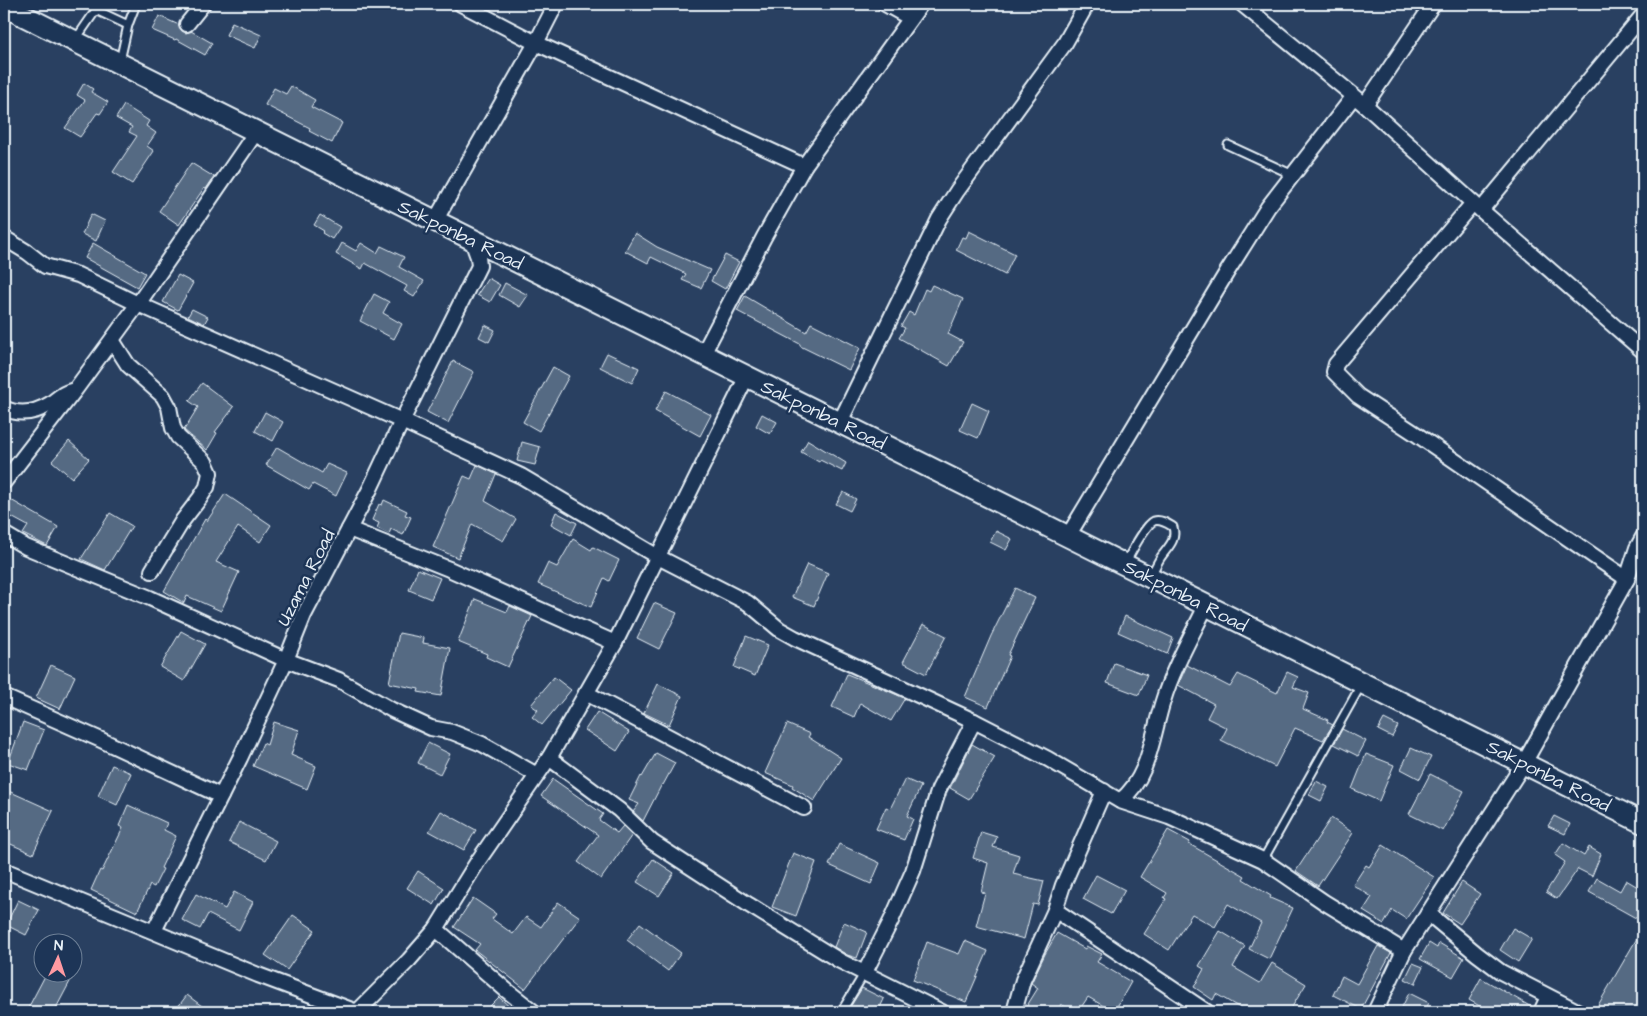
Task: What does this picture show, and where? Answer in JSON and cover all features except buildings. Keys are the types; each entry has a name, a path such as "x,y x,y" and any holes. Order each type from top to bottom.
{"main road":[{"name":"Sakponba Road","path":"6,11 119,63 1643,823"}],"street":[{"path":"187,24 204,4"},
{"path":"461,4 536,43 804,166"},
{"path":"436,221 556,4"},
{"path":"885,4 910,18"},
{"path":"703,354 804,166 921,4"},
{"path":"840,422 939,219 957,191 1066,43 1087,4"},
{"path":"1242,4 1365,105 1477,207 1643,351"},
{"path":"1365,105 1434,4"},
{"path":"1627,579 1358,396 1334,372 1336,364 1342,357 1477,207 1643,15"},
{"path":"1068,536 1268,207 1354,96"},
{"path":"4,482 138,304 256,132"},
{"path":"4,238 45,266 78,275 138,304 402,421 520,476 658,557 748,603 779,629 795,638 974,721 1048,759 1120,801 1169,817 1263,860 1324,902 1404,950"},
{"name":"Uzama Road","path":"154,931 286,660 304,615 349,530 479,266 478,257 471,238"},
{"path":"112,340 128,365 163,396 169,407 173,428 178,437 205,462 210,473 207,486 200,498 183,520 152,571"},
{"path":"4,870 258,975 357,1012 409,960 436,929 478,861 549,758 615,643 747,376"},
{"path":"4,408 18,413 31,413 50,404 64,393 75,390"},
{"path":"349,530 449,569 615,643"},
{"path":"4,534 26,547 150,598 286,660 339,680 392,710 431,728 452,732 482,744 537,775"},
{"path":"1375,1012 1404,950 1524,763 1627,579 1637,548 1643,537"},
{"path":"1120,801 1132,790 1143,771 1163,700 1180,658 1206,606"},
{"path":"586,693 804,808"},
{"path":"4,697 100,739 221,796"},
{"path":"864,974 891,921 913,871 939,789 974,721"},
{"path":"549,758 620,810 652,842 766,916 840,962 926,1002 942,1012"},
{"path":"1014,1012 1023,980 1055,910 1063,885 1104,791"},
{"path":"1055,910 1208,1012"},
{"path":"1428,914 1501,972 1579,1012"},
{"path":"436,929 534,1012"},
{"path":"1540,1012 1548,997"}],"lane":[{"path":"119,63 128,25 136,4"},
{"path":"74,41 98,7 128,25"},
{"path":"1228,145 1293,176"},
{"path":"1125,564 1147,527 1154,522 1164,521 1173,527 1175,534 1171,545 1161,557 1150,576"},
{"path":"1263,860 1363,682"},
{"path":"841,1012 864,974"}]}
